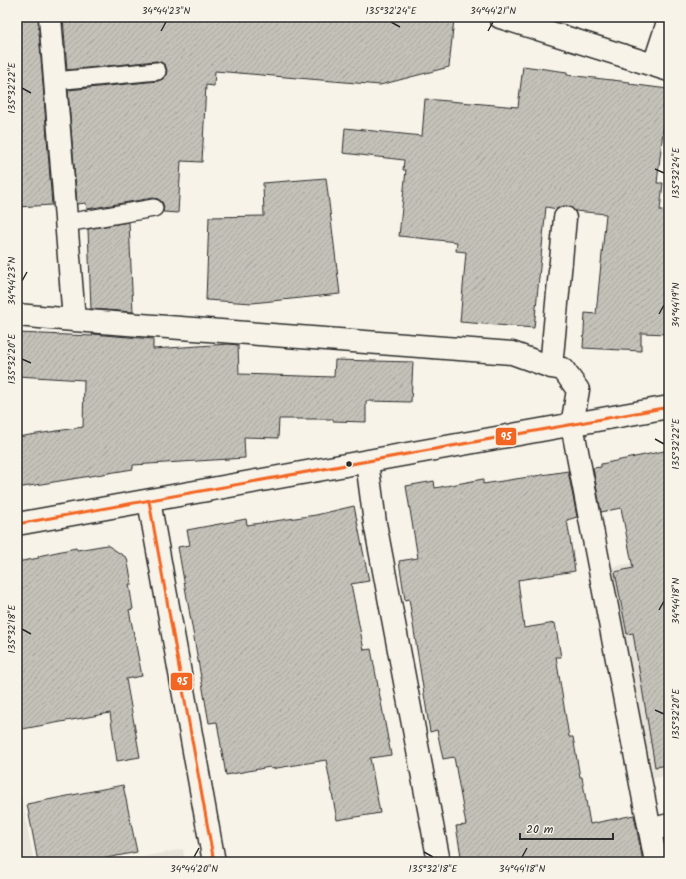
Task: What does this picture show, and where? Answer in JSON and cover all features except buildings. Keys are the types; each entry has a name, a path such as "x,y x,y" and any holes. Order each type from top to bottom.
{"street":[{"path":"50,17 74,320"},
{"path":"500,17 661,68 669,19"},
{"path":"551,367 566,218"},
{"path":"17,315 512,353 551,367 563,369 578,390 572,425 659,827 656,862"},
{"path":"17,524 669,407"},
{"path":"367,462 375,523 439,862"},
{"path":"149,501 214,862"}],"lane":[{"path":"55,81 157,71"},
{"path":"66,223 154,208"}],"shaded area":[{"path":"669,556 669,775 651,779 612,567"},
{"path":"17,774 34,862 17,862"},
{"path":"183,849 185,862 116,862"}],"transit line":[{"name":"95","path":"17,524 669,407"},
{"name":"95","path":"149,501 214,862"}]}
